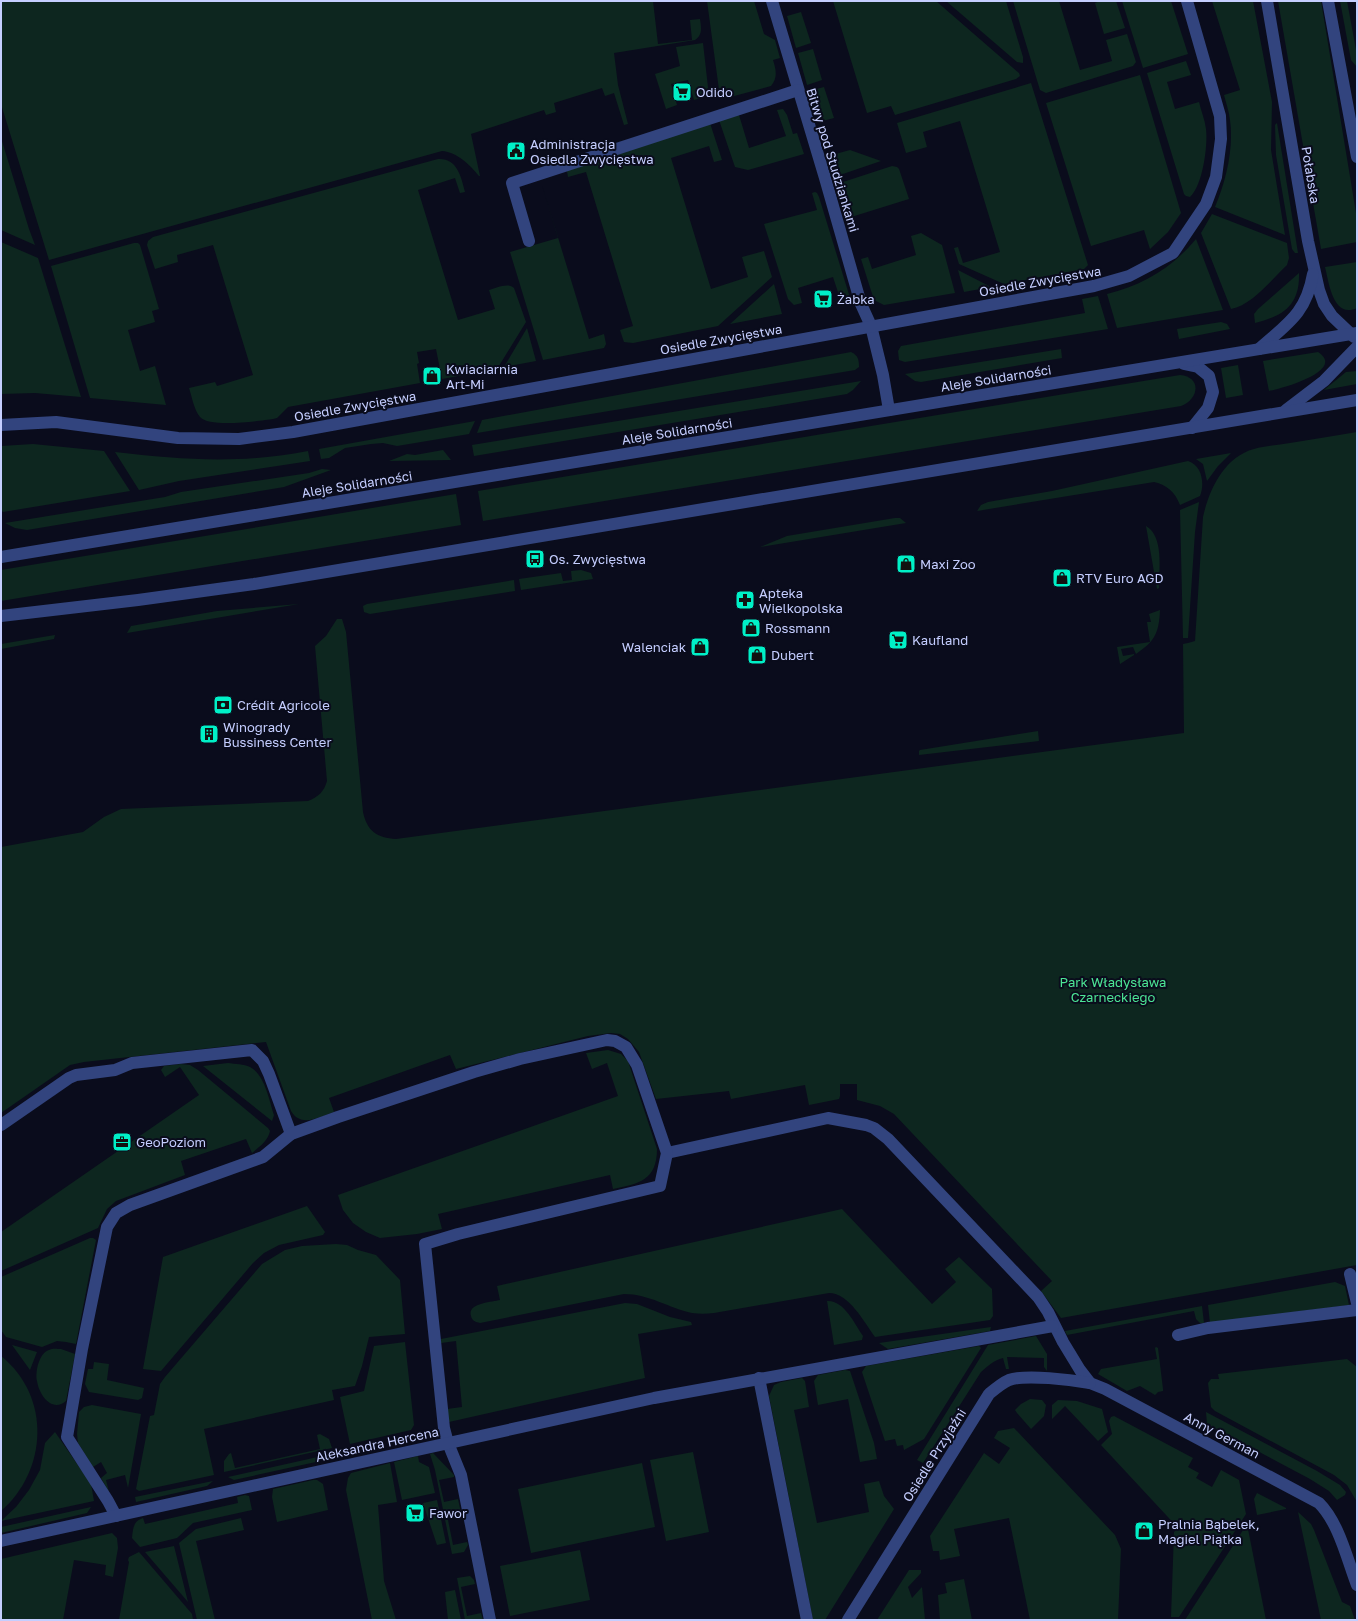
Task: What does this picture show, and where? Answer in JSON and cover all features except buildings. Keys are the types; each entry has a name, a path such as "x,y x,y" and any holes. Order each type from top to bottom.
{"street":[{"name":"Bitwy pod Studziankami","path":"772,1 820,160 861,304 871,326 883,375 889,410"},
{"name":"Osiedle Zwycięstwa","path":"1,425 56,422 178,438 239,439 293,432 1109,283 1129,276 1173,253 1206,204 1216,177 1222,125 1187,1"},
{"name":"Połabska","path":"1267,1 1319,290 1324,304 1332,316 1355,336"},
{"path":"1328,1 1357,157"},
{"path":"529,241 512,182 798,90"},
{"path":"1258,349 1291,320 1303,306 1310,288 1314,268"},
{"name":"Aleje Solidarności","path":"1,557 1177,362 1355,336"},
{"path":"1284,411 1324,381 1357,347"},
{"path":"1177,362 1198,367 1209,376 1212,392 1208,408 1192,428"},
{"path":"1,616 130,601 254,584 1357,400"},
{"path":"116,1516 67,1437 82,1349 107,1227 116,1213 130,1205 263,1157 291,1134 474,1072 520,1059 607,1040 621,1044 633,1058 667,1153 660,1186 458,1234 425,1244 444,1428 461,1475 490,1620"},
{"path":"1,1125 69,1078 76,1075 115,1070 132,1063 252,1050 262,1061 269,1074 291,1134"},
{"path":"667,1153 828,1118 856,1122 874,1128 888,1139 1038,1297 1048,1312 1053,1326 1080,1370 1090,1383"},
{"path":"1350,1274 1357,1303"},
{"path":"1178,1335 1208,1328 1357,1310"},
{"name":"Aleksandra Hercena","path":"1,1541 654,1398 1053,1326"},
{"path":"759,1378 807,1620"},
{"name":"Osiedle Przyjaźni","path":"848,1620 989,1394 1010,1380 1020,1378 1070,1380 1090,1383"},
{"name":"Anny German","path":"1090,1383 1112,1392 1319,1503 1328,1512 1333,1522 1357,1585"}],"green space":[{"path":"1,1 653,1 658,44 692,40 690,20 700,19 701,31 698,38 695,40 614,53 618,85 628,124 624,125 614,93 605,96 602,88 554,103 556,112 546,115 544,110 471,134 480,176 458,156 442,151 49,260 1,104"},
{"path":"707,1 754,1 764,34 775,40 780,58 773,60 776,73 775,80 771,86 723,99 720,97"},
{"path":"833,1 936,1 1019,73 1020,76 1016,79 895,115 891,106 867,113"},
{"path":"946,1 1006,1 1023,57 1023,63 1017,62"},
{"path":"1013,1 1059,1 1080,70 1112,61 1106,40 1127,34 1136,62 1133,66 1046,93 1040,90"},
{"path":"1100,1 1116,1 1125,28 1104,34 1095,3"},
{"path":"1122,1 1171,1 1188,54 1143,68"},
{"path":"1212,1 1253,1 1272,102 1271,150 1285,235 1215,207 1226,175 1231,142 1230,117 1224,95 1240,90"},
{"path":"1278,1 1321,1 1357,219 1357,242 1321,249"},
{"path":"1340,1 1347,1 1357,55 1357,67 1351,60"},
{"path":"801,12 811,43 796,48 787,16"},
{"path":"703,43 709,96 694,100 688,80 671,84 677,105 666,109 655,74 680,66 676,47"},
{"path":"813,49 822,80 807,85 798,53"},
{"path":"1186,61 1191,75 1167,82 1175,109 1199,102 1205,126 1206,145 1204,164 1198,184 1190,197 1184,194 1147,73"},
{"path":"1140,75 1181,213 1168,232 1150,249 1144,230 1091,246 1046,103"},
{"path":"1031,83 1088,265 1084,269 1004,284 959,264 954,248 958,247 963,263 1000,252 960,121 923,132 927,147 906,153 897,123"},
{"path":"824,87 834,118 819,122 809,91"},
{"path":"783,109 787,115 793,134 797,133 804,154 748,170 735,167 719,120 739,115 749,148 786,136 777,110"},
{"path":"710,123 722,160 714,162 709,146 671,158 711,289 748,277 742,257 764,251 772,277 718,326 633,343 624,342 620,330 633,326 586,172 568,177 567,171"},
{"path":"1277,123 1298,253 1295,253 1292,249 1276,155 1275,125"},
{"path":"1,138 29,229 35,245 1,230"},
{"path":"850,150 881,161 840,175 832,169 828,156"},
{"path":"438,159 450,161 454,165 460,174 465,192 460,193 455,178 418,190 458,320 495,309 489,290 502,286 511,286 514,288 526,322 497,369 442,379 436,349 417,352 420,383 288,407 277,418 273,419 223,423 205,420 200,417 189,388 215,382 217,386 253,375 213,245 177,255 178,262 155,269 147,245 148,241 153,237"},
{"path":"892,166 899,169 909,199 848,218 839,190 843,182"},
{"path":"542,185 589,339 604,334 606,344 604,348 543,360 510,252 558,238"},
{"path":"815,192 819,197 851,301 842,304 833,277 798,288 802,303 794,305 788,299 764,224 817,210 812,193"},
{"path":"1212,214 1287,243 1289,258 1287,265 1254,297 1239,307 1231,309 1201,233"},
{"path":"921,233 942,245 955,293 884,305 874,300 861,259 868,257 872,269 916,255 911,236"},
{"path":"1196,239 1223,310 1117,328 1107,294 1133,286 1156,274 1177,259"},
{"path":"1,242 38,258 81,397 35,393 1,394"},
{"path":"138,243 140,245 159,309 152,311 155,322 128,330 140,371 155,366 166,405 90,398 51,266"},
{"path":"1357,262 1357,308 1349,310 1342,308 1337,304 1331,290 1325,267"},
{"path":"958,270 991,287 964,292"},
{"path":"1299,273 1299,284 1293,301 1288,307 1274,317 1255,323 1254,314 1258,309"},
{"path":"774,284 782,314 730,324"},
{"path":"1098,296 1108,329 905,362 899,360 898,351 901,346 1085,313 1082,299"},
{"path":"1221,322 1227,324 1230,329 1179,339 1177,329"},
{"path":"527,328 536,361 504,367"},
{"path":"1061,349 1062,358 921,382 915,381 905,374"},
{"path":"851,352 857,356 858,360 859,367 855,370 477,433 482,420"},
{"path":"1318,352 1325,359 1324,366 1318,372 1297,383 1269,391 1263,361"},
{"path":"1238,365 1243,395 1226,398 1221,368"},
{"path":"1357,371 1357,384 1324,390 1346,372"},
{"path":"1180,375 1192,380 1196,389 1192,398 1181,406 483,521 478,491"},
{"path":"861,381 847,394 474,456 472,445"},
{"path":"475,421 469,434 397,446 383,443 345,448 329,458 321,459 319,449"},
{"name":"Park Władysława Czarneckiego","path":"1357,432 1357,1265 1061,1318 1041,1291 1052,1281 894,1114 880,1106 857,1100 857,1084 840,1084 839,1099 809,1105 805,1085 731,1099 729,1091 656,1099 639,1052 628,1039 620,1034 611,1033 588,1036 456,1069 450,1055 329,1098 334,1112 311,1120 300,1119 291,1111 266,1042 84,1062 70,1065 1,1113 1,847 83,832 104,817 121,809 308,801 318,796 327,781 315,646 326,636 337,619 342,619 346,632 363,812 370,829 383,837 396,839 1184,733 1183,644 1195,641 1203,517 1209,496 1214,486 1226,467 1243,453 1267,446"},
{"path":"33,444 104,451 130,491 3,512 1,510 1,446"},
{"path":"443,450 451,460 389,461 407,454 415,455"},
{"path":"308,451 310,461 179,481 139,490 115,452 188,459 235,459 259,458"},
{"path":"1231,453 1218,466 1207,481 1203,464 1196,459"},
{"path":"1188,461 1193,463 1199,471 1202,486 1200,496 1180,505 1176,496 1170,490 1163,485 1154,482 977,511 981,505 988,502 1052,491"},
{"path":"322,469 331,470 284,487 27,530 15,528 5,523 165,497 181,492 309,473"},
{"path":"456,494 461,525 1,601 1,570"},
{"path":"1199,502 1195,532 1188,638 1183,638 1180,510"},
{"path":"900,518 906,523 760,547 787,536"},
{"path":"1146,526 1156,537 1158,545 1160,572 1159,588 1157,589"},
{"path":"581,570 591,573 593,579 521,590 519,579 561,573 563,581 572,580 571,571"},
{"path":"514,580 515,591 370,614 364,612 363,606 367,604"},
{"path":"299,604 127,633 131,626 217,611"},
{"path":"1160,610 1155,636 1148,645 1136,654 1133,647 1121,649 1123,656 1134,655 1120,664 1117,647 1150,642 1147,622 1151,622 1149,614"},
{"path":"55,635 54,639 1,649 1,644"},
{"path":"1038,731 1039,741 919,755 920,750"},
{"path":"608,1050 621,1054 628,1061 657,1149 654,1168 645,1179 631,1185 613,1189 610,1175 438,1214 442,1229 417,1234 380,1238 366,1232 353,1223 343,1210 338,1195 618,1096 607,1063 592,1069 586,1053"},
{"path":"228,1063 248,1066 259,1076 266,1088 274,1115 272,1121 203,1066"},
{"path":"181,1064 190,1065 198,1070 268,1128 270,1131 265,1141 252,1153 246,1139 181,1161 185,1175 116,1201 107,1209 98,1228 1,1271 1,1232 199,1095 180,1067 165,1077 161,1070 164,1066"},
{"path":"307,1206 325,1232 323,1235 279,1245 264,1253 253,1263 161,1371 143,1369 163,1257"},
{"path":"842,1209 932,1304 956,1282 945,1269 959,1257 992,1289 993,1316 990,1320 875,1337 861,1316 849,1303 836,1294 829,1293 708,1314 692,1313 642,1296 624,1294 480,1323 473,1320 471,1316 473,1308 476,1306 500,1300 497,1286"},
{"path":"90,1238 96,1240 76,1344 57,1341 42,1347 6,1337 1,1330 1,1277"},
{"path":"336,1244 347,1245 376,1255 400,1280 405,1334 369,1337 362,1366 355,1386 332,1390 334,1400 204,1429 214,1475 139,1491 136,1489 150,1416 154,1415 160,1384 165,1377 262,1264 285,1250 302,1246"},
{"path":"1335,1282 1345,1286 1349,1305 1210,1323 1208,1305"},
{"path":"827,1301 839,1304 848,1313 863,1336 862,1340 834,1345"},
{"path":"625,1303 637,1304 670,1317 691,1322 692,1325 638,1334 645,1378 449,1422 447,1409 462,1407 456,1341 441,1343 441,1339"},
{"path":"1202,1306 1204,1323 1200,1323 1196,1319 1194,1311 1067,1335 1065,1331"},
{"path":"991,1327 990,1331 888,1349 879,1343"},
{"path":"1036,1336 1047,1354 1047,1371 1044,1367 1044,1358 1007,1357 1009,1369 1006,1369 1003,1358 991,1364 981,1372 923,1463 917,1460 988,1345"},
{"path":"405,1342 414,1425 411,1430 350,1444 340,1397 364,1391 374,1346"},
{"path":"12,1345 37,1352 30,1370"},
{"path":"979,1346 981,1348 924,1439 904,1450 903,1445 897,1446 895,1439 885,1441 862,1372 866,1366"},
{"path":"1156,1347 1158,1348 1163,1391 1158,1392 1155,1395 1140,1386 1127,1391 1098,1374 1101,1369 1157,1359"},
{"path":"52,1349 61,1349 75,1354 66,1401 56,1405 47,1401 40,1392 37,1381 37,1373 38,1363 46,1352"},
{"path":"1,1356 17,1372 29,1391 35,1412 37,1433 35,1454 28,1475 17,1494 1,1511"},
{"path":"1347,1359 1357,1367 1357,1502 1347,1485 1334,1475 1215,1411 1211,1407 1208,1383 1211,1379 1219,1379 1218,1374"},
{"path":"94,1362 109,1364 107,1380 144,1388 142,1398 138,1400 89,1392 85,1384 88,1369 93,1369"},
{"path":"845,1370 850,1371 874,1443 877,1459 860,1462 848,1399 818,1405 814,1381 818,1375"},
{"path":"802,1378 805,1381 809,1407 794,1410 817,1523 869,1512 864,1484 879,1481 884,1496 894,1509 825,1620 813,1620 769,1396 774,1385 781,1382"},
{"path":"1030,1399 1042,1400 1046,1405 1044,1416 1031,1429 1015,1410 1021,1404"},
{"path":"1058,1400 1077,1401 1102,1409 1108,1432 1098,1441 1065,1406 1052,1419 1052,1405"},
{"path":"92,1405 141,1414 128,1488 125,1475 106,1480 109,1492 101,1478 107,1473 101,1462 93,1467 78,1443 77,1434 79,1412 84,1407"},
{"path":"1206,1412 1317,1471 1340,1485 1346,1492 1345,1495 1337,1500 1329,1491 1310,1479 1207,1424"},
{"path":"1114,1416 1193,1458 1188,1467 1199,1473 1196,1478 1212,1487 1221,1470 1239,1480 1246,1514 1179,1617 1171,1617 1174,1532 1178,1529 1180,1530 1101,1445 1112,1434 1109,1421 1111,1417"},
{"path":"1014,1428 1115,1535 1121,1549 1118,1620 1030,1620 1009,1518 954,1529 960,1556 940,1560 939,1551 933,1551 930,1536 984,1453 999,1464 1010,1448 994,1438 998,1431"},
{"path":"55,1432 91,1484 94,1501 1,1521 16,1507 29,1490 40,1470 45,1443"},
{"path":"320,1434 329,1439 332,1448 224,1472 224,1461 231,1453 235,1468 320,1449 317,1435"},
{"path":"693,1452 709,1532 666,1541 650,1460"},
{"path":"433,1453 454,1475 454,1477 439,1480 444,1502 458,1499 461,1513 447,1515 453,1545 467,1542 468,1545 464,1552 452,1554 435,1470 430,1454"},
{"path":"331,1454 325,1460 234,1480 228,1477"},
{"path":"418,1456 419,1462 429,1467 435,1493 402,1500 394,1462"},
{"path":"390,1463 397,1502 378,1505 384,1581 396,1620 372,1620 346,1490 348,1478 351,1473"},
{"path":"642,1463 655,1527 531,1553 518,1489"},
{"path":"317,1480 323,1484 328,1510 277,1522 272,1497 273,1489"},
{"path":"213,1481 207,1486 136,1502 135,1497"},
{"path":"1257,1493 1286,1509 1257,1515 1254,1499"},
{"path":"245,1495 249,1496 252,1510 193,1523 177,1538 140,1547 132,1538 135,1523 140,1519 143,1518 145,1524 238,1503 237,1497"},
{"path":"437,1500 446,1543 437,1545 423,1503"},
{"path":"91,1507 87,1513 1,1533 1,1527"},
{"path":"1298,1512 1311,1524 1342,1602 1350,1606 1355,1620 1321,1620"},
{"path":"241,1518 244,1530 196,1541 215,1620 197,1620 179,1543 196,1529"},
{"path":"1247,1524 1266,1620 1185,1620"},
{"path":"112,1533 117,1538 118,1548 113,1577 105,1575 106,1565 74,1560 63,1620 1,1620 1,1559"},
{"path":"174,1546 188,1602 145,1552"},
{"path":"580,1550 590,1600 510,1616 500,1566"},
{"path":"139,1552 192,1614 193,1620 119,1620 129,1562 128,1560 129,1557"},
{"path":"909,1570 921,1570 921,1573 908,1587 912,1598 922,1587 925,1620 877,1620"},
{"path":"470,1576 474,1580 475,1584 461,1587 467,1616 481,1613 483,1620 465,1620 457,1578"},
{"path":"964,1579 972,1620 940,1620 938,1595 947,1593 945,1583"},
{"path":"455,1590 461,1620 448,1620 445,1592"}],"place":[{"name":"Odido","path":"682,92"},
{"name":"Administracja Osiedla Zwycięstwa","path":"516,151"},
{"name":"Żabka","path":"823,299"},
{"name":"Kwiaciarnia Art-Mi","path":"432,376"},
{"name":"Os. Zwycięstwa","path":"535,559"},
{"name":"Maxi Zoo","path":"906,564"},
{"name":"RTV Euro AGD","path":"1062,578"},
{"name":"Apteka Wielkopolska","path":"745,600"},
{"name":"Rossmann","path":"751,628"},
{"name":"Kaufland","path":"898,640"},
{"name":"Walenciak","path":"700,647"},
{"name":"Dubert","path":"757,655"},
{"name":"Crédit Agricole","path":"223,705"},
{"name":"Winogrady Bussiness Center","path":"209,734"},
{"name":"GeoPoziom","path":"122,1142"},
{"name":"Fawor","path":"415,1513"},
{"name":"Pralnia Bąbelek, Magiel Piątka","path":"1144,1531"}]}
